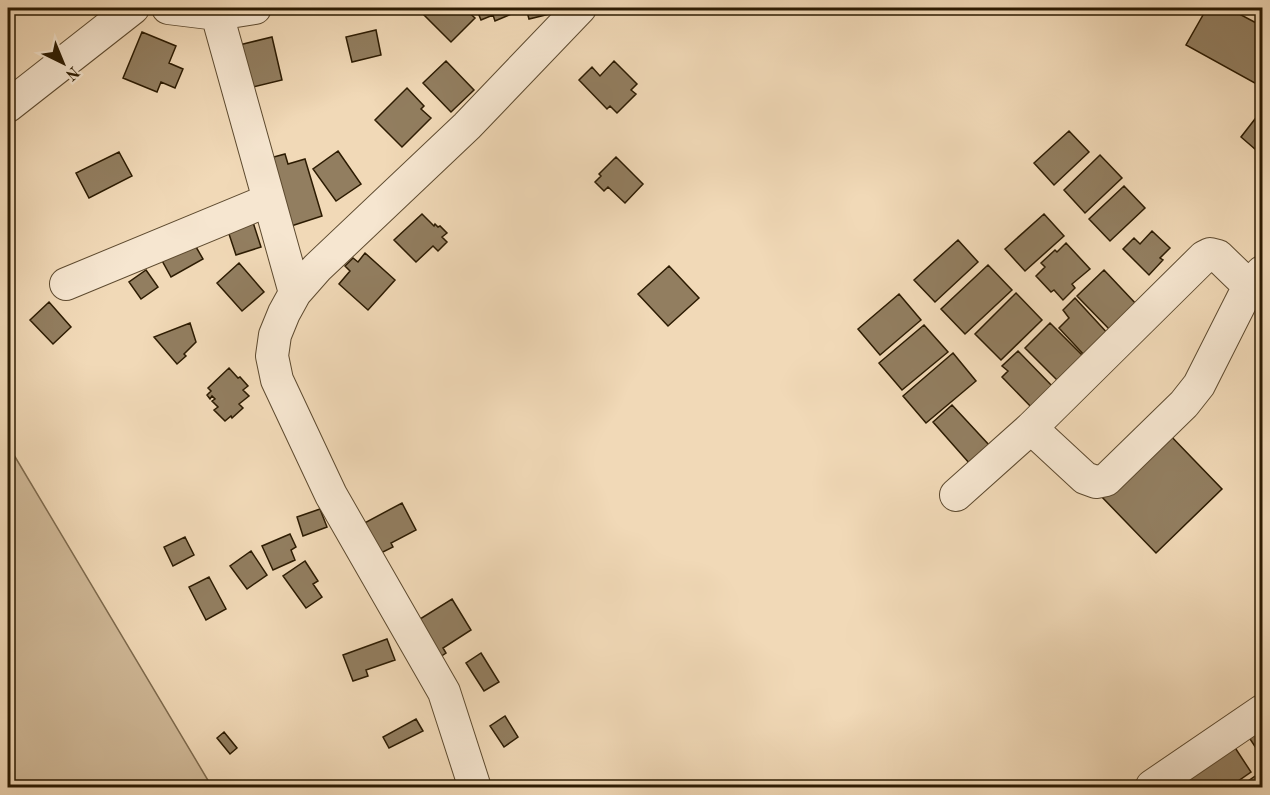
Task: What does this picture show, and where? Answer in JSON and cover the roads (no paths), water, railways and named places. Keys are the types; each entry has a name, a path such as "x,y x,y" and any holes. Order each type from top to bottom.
{"street":[{"path":"8,106 133,8"},
{"path":"168,8 217,14 255,8"},
{"path":"475,788 444,692 331,495 277,380 273,356 275,335 295,293 317,268 467,126 580,8"},
{"path":"217,14 295,293"},
{"path":"66,284 269,200"},
{"path":"956,495 1031,428 1204,257 1210,254 1218,256 1256,279 1199,385 1184,404 1106,480 1095,482 1085,478 1031,428"},
{"path":"1152,786 1263,711"}]}
